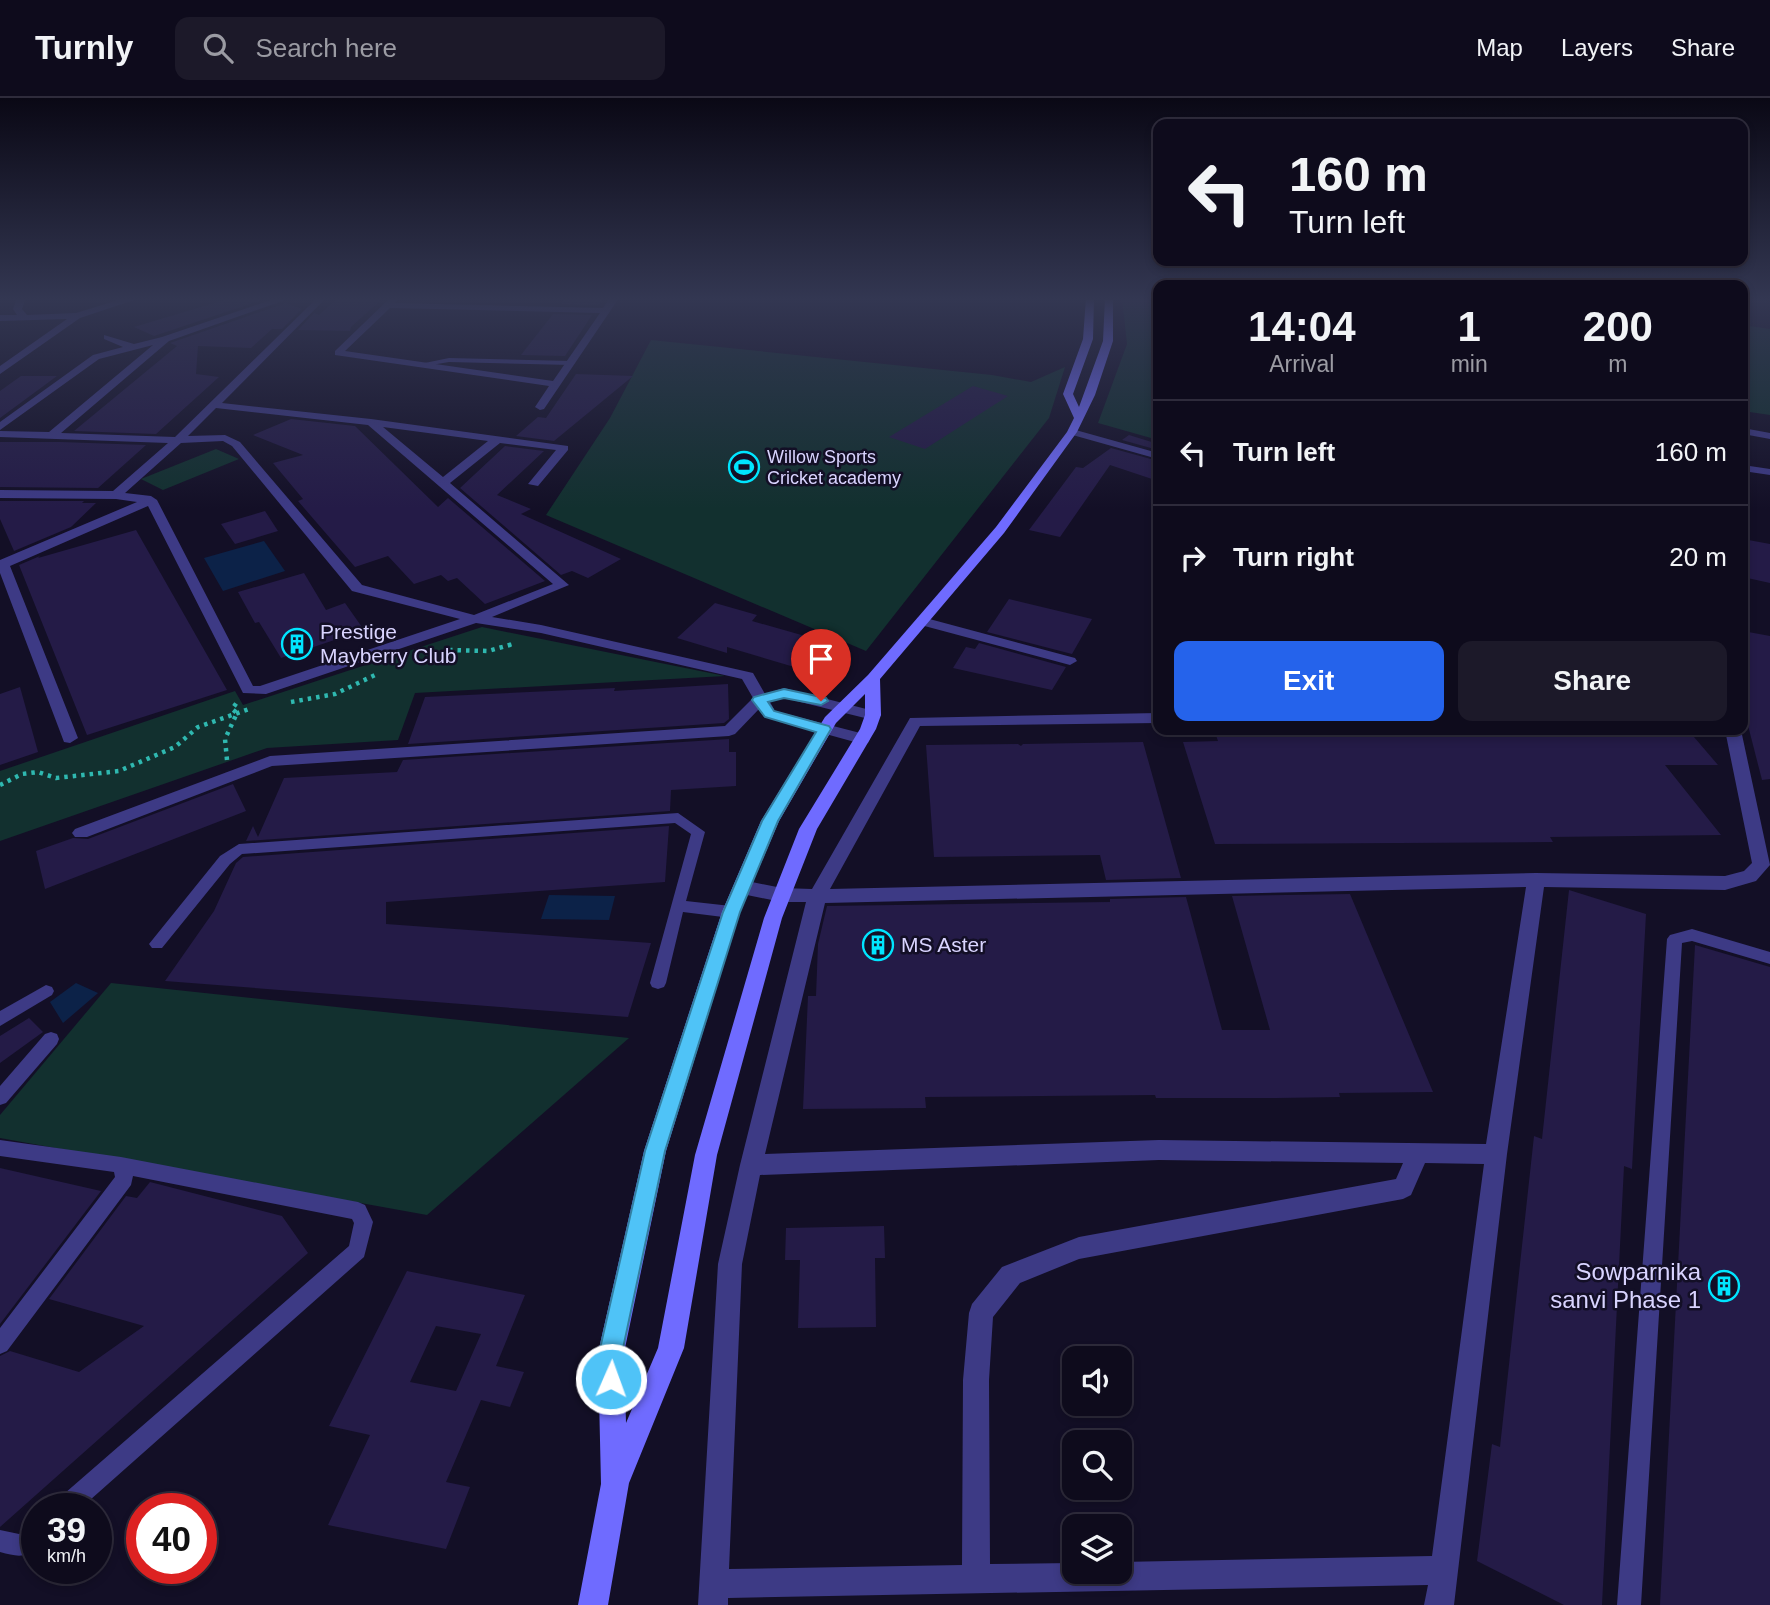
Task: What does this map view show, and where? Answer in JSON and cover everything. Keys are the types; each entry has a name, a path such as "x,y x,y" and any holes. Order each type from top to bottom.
{"street":[{"path":"0,427 80,368"},
{"path":"53,434 131,368"},
{"path":"116,495 178,440 250,368"},
{"path":"443,368 556,384"},
{"path":"540,407 567,368"},
{"path":"1077,368 1068,394 1078,416"},
{"path":"593,1605 615,1484 611,1353 655,1151 731,912 770,821 824,729 873,678 1000,530 1073,432 1099,368"},
{"path":"213,405 371,422 564,448 534,484"},
{"path":"151,500 248,690 261,691 475,619 562,585 371,422"},
{"path":"1748,432 1770,436"},
{"path":"0,434 178,440 225,438 236,444 357,588 475,619 541,629 748,676 769,714 862,739"},
{"path":"444,482 498,439"},
{"path":"1748,469 1770,472"},
{"path":"0,494 116,495 151,500"},
{"path":"70,738 1,565 151,500"},
{"path":"922,621 1070,661"},
{"path":"615,1484 671,1348 706,1155 773,918 808,829 862,739 873,715 873,678"},
{"path":"81,833 270,761 729,731 759,700 784,693 873,715"},
{"path":"1153,713 915,721 817,896 751,1165 730,1264 714,1594 976,1579 1445,1570"},
{"path":"742,887 782,895 817,896 1536,880 1726,883 1750,876 1761,865 1734,735"},
{"path":"1439,1605 1496,1154 1536,880"},
{"path":"751,1165 1159,1150 1496,1154"},
{"path":"976,1579 976,1380 981,1313 1011,1275 1079,1248 1403,1188 1418,1153"}],"lane":[{"path":"1073,432 1153,455"},
{"path":"157,944 225,860 240,849 678,818 698,832 658,983"},
{"path":"677,906 731,912"},
{"path":"1629,1605 1675,939 1692,935 1770,958"},
{"path":"0,1018 47,991"},
{"path":"0,1098 51,1039"},
{"path":"0,1147 121,1165 358,1211 363,1222 357,1251 82,1493"},
{"path":"0,1344 125,1179 121,1165"},
{"path":"0,1541 21,1546"}],"path":[{"path":"229,776 225,739 237,713 232,709 248,690"}],"green space":[{"name":"Willow Sports Cricket academy","path":"636,368 927,368 1031,382 1065,368 1049,418 866,651 546,515 610,418"},
{"path":"1118,368 1153,368 1153,439 1098,423"},
{"path":"1748,368 1770,368 1770,415 1748,412"},
{"path":"216,449 239,459 163,490 141,479"},
{"path":"482,627 725,676 415,693 398,740 267,748 0,841 0,771 235,691 243,705"},
{"path":"111,983 629,1038 427,1215 0,1138 0,1115"}],"water":[{"path":"264,541 285,571 223,591 204,558"},
{"path":"549,895 615,896 609,920 541,919"},
{"path":"76,983 98,993 63,1023 50,1002"}],"building":[{"path":"150,368 196,368 196,374 219,377 156,434 74,431"},
{"path":"576,374 633,376 554,441 516,436 538,417 546,418"},
{"path":"21,376 57,376 0,418 0,391"},
{"path":"973,386 1008,396 925,449 889,437"},
{"path":"291,419 355,426 438,507 448,498 545,581 485,604 457,578 448,581 441,575 414,584 388,556 355,567 298,501 303,499 273,463 303,455 253,435"},
{"path":"1129,435 1153,442 1153,449 1122,440"},
{"path":"0,442 146,445 98,488 0,487"},
{"path":"505,446 544,451 497,495 531,509 521,514 621,559 588,578 572,571 561,575 460,488"},
{"path":"1111,448 1153,460 1153,479 1110,465 1060,537 1029,530 1076,467 1083,468"},
{"path":"0,501 96,503 71,527 14,551 0,519"},
{"path":"265,511 278,531 235,544 221,524"},
{"path":"136,530 227,690 87,735 19,565 40,556 38,558"},
{"path":"1748,540 1770,544 1770,583 1748,578"},
{"path":"304,573 326,610 345,603 364,630 281,658 259,622 255,623 238,592"},
{"path":"1009,599 1092,619 1072,654 987,632"},
{"path":"715,603 757,615 752,621 826,642 801,669 727,647 727,653 677,638"},
{"path":"1748,632 1770,636 1770,779 1762,780 1748,725"},
{"path":"979,643 1066,667 1052,690 953,668 966,647 975,649"},
{"path":"728,684 729,719 724,723 408,744 425,697 615,688 614,691"},
{"path":"20,687 38,752 0,765 0,694"},
{"path":"1216,735 1692,735 1718,765 1665,765 1721,835 1550,837 1553,842 1215,844 1183,742 1218,741"},
{"path":"729,739 729,752 736,752 736,786 671,790 670,811 246,841 253,826 258,837 284,778 397,772 403,760"},
{"path":"1143,742 1181,878 1106,880 1100,855 934,857 926,745 1021,746"},
{"path":"233,784 246,811 45,889 36,851 73,838 88,839"},
{"path":"669,826 665,882 386,902 386,924 651,943 628,1017 165,981 214,911 236,863 243,857"},
{"path":"1569,890 1646,914 1632,1169 1624,1166 1602,1605 1564,1605 1477,1561 1492,1444 1500,1447 1534,1136 1542,1139"},
{"path":"1350,894 1433,1092 1339,1093 1340,1097 1277,1098 1156,1098 1155,1095 925,1097 926,1108 803,1109 808,996 816,996 818,944 827,906 1110,902 1110,899 1186,897 1222,1030 1270,1030 1232,896"},
{"name":"Sowparnika sanvi Phase 1","path":"1695,945 1770,967 1770,1605 1660,1605"},
{"path":"29,1018 43,1032 0,1063 0,1036"},
{"path":"0,1168 101,1191 0,1324"},
{"path":"150,1182 282,1216 308,1253 38,1493 21,1493 21,1508 0,1527 0,1356 10,1351 79,1372 144,1326 49,1299 126,1196 137,1198"},
{"path":"884,1226 885,1258 875,1258 876,1327 798,1328 800,1260 785,1260 786,1228"},
{"path":"407,1271 525,1295 496,1366 524,1372 510,1407 481,1400 446,1482 470,1487 446,1549 328,1525 370,1435 329,1426","holes":["436,1326 481,1334 456,1391 410,1382"]}],"place":[{"name":"Willow Sports Cricket academy","path":"744,467"},
{"name":"Prestige Mayberry Club","path":"297,644"},
{"name":"MS Aster","path":"878,945"},
{"name":"Sowparnika sanvi Phase 1","path":"1724,1286"}],"route":[{"path":"611,1379 611,1353 655,1151 731,912 770,821 824,729 769,714 759,700 784,693 821,701"}]}
